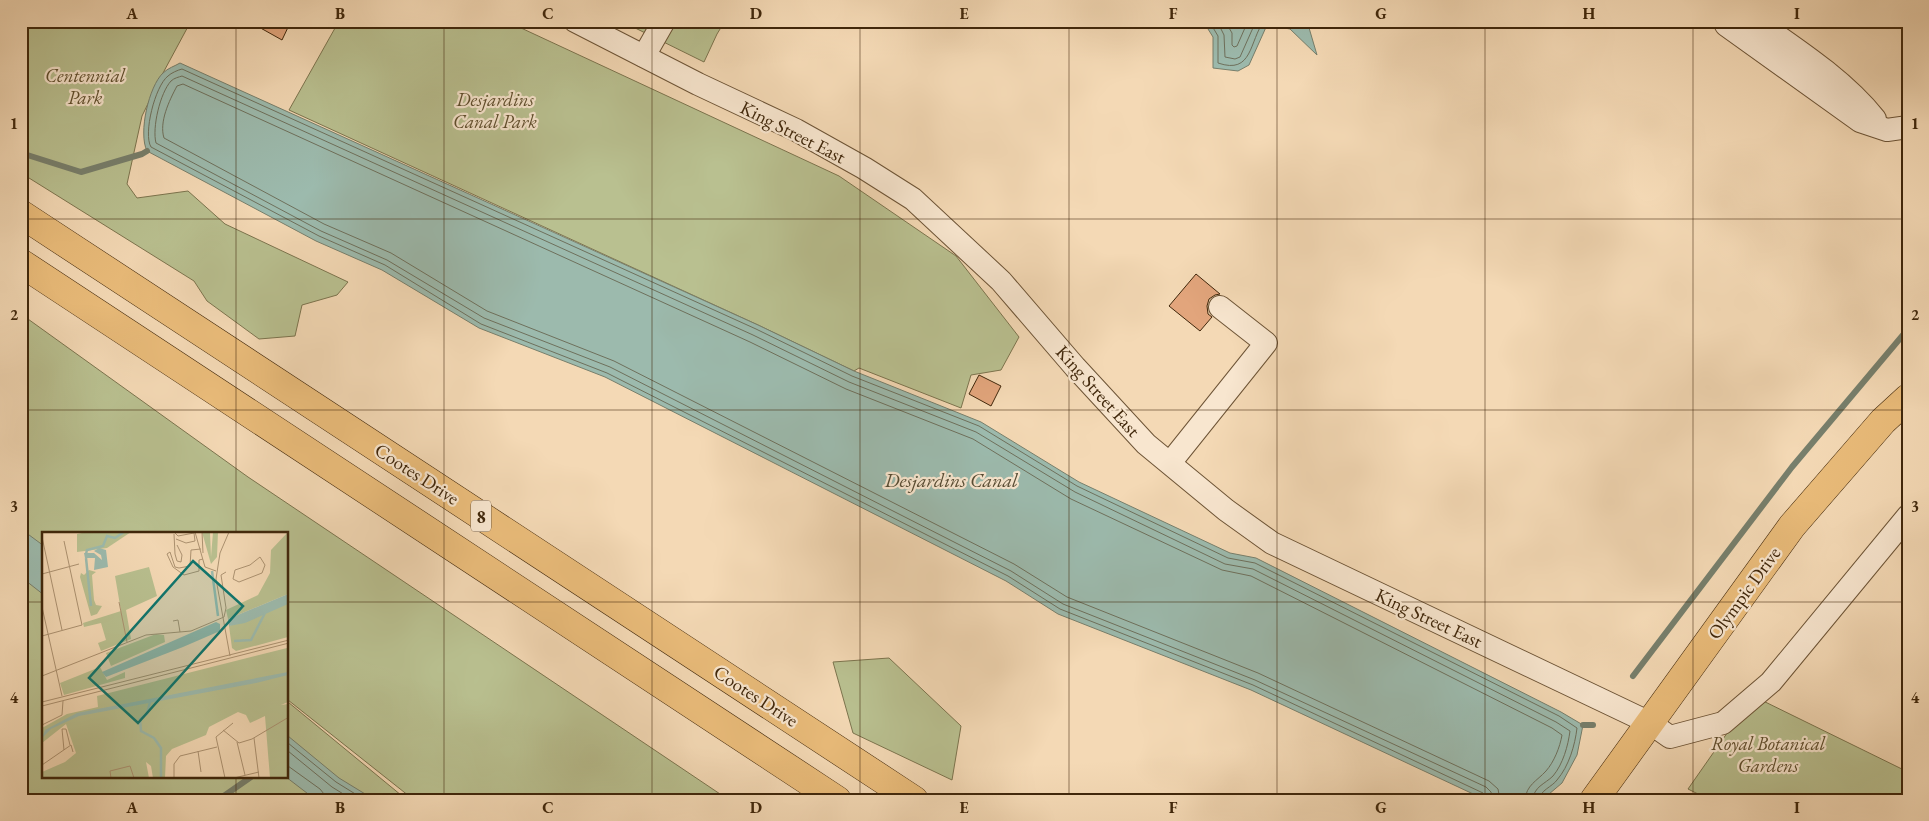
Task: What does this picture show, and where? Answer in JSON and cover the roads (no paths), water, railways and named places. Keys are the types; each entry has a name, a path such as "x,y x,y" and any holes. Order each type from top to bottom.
{"main road":[{"name":"Cootes Drive","path":"21,214 914,800"},
{"name":"8","path":"21,263 837,800"},
{"name":"Olympic Drive","path":"1594,800 1792,526 1883,422 1907,401"}],"street":[{"name":"King Street East","path":"575,21 698,84 796,130 864,168 914,199 1000,281 1075,367 1146,444 1226,510 1272,543 1650,723 1670,738 1723,722 1771,682 1908,516"},
{"path":"644,56 664,21"},
{"path":"1724,21 1726,25 1860,121 1887,130 1908,127"},
{"path":"1756,21 1807,58 1836,82 1866,108 1883,129"},
{"path":"1170,464 1266,343 1220,306"}],"water":[{"path":"1203,21 1307,21 1317,55 1290,29 1267,25 1249,65 1238,71 1213,68 1213,37"},
{"name":"Desjardins Canal","path":"180,63 758,325 854,371 981,422 1079,482 1230,553 1256,558 1561,712 1583,725 1577,755 1562,783 1542,800 1486,800 1251,690 1058,614 1006,581 605,377 479,328 382,270 316,241 147,151 144,122 153,88 163,73"},
{"path":"21,529 42,545 42,593 21,577"},
{"path":"289,737 339,778 375,800 316,800 287,778 289,778"}],"waterway":[{"path":"21,153 81,172 147,151"},
{"path":"1633,676 1792,467 1908,329"},
{"path":"1583,725 1593,725"},
{"path":"218,800 250,778"}],"park label":[{"name":"Centennial Park","path":"85,86"},
{"name":"Desjardins Canal Park","path":"495,110"},
{"name":"Royal Botanical Gardens","path":"1768,754"}]}
